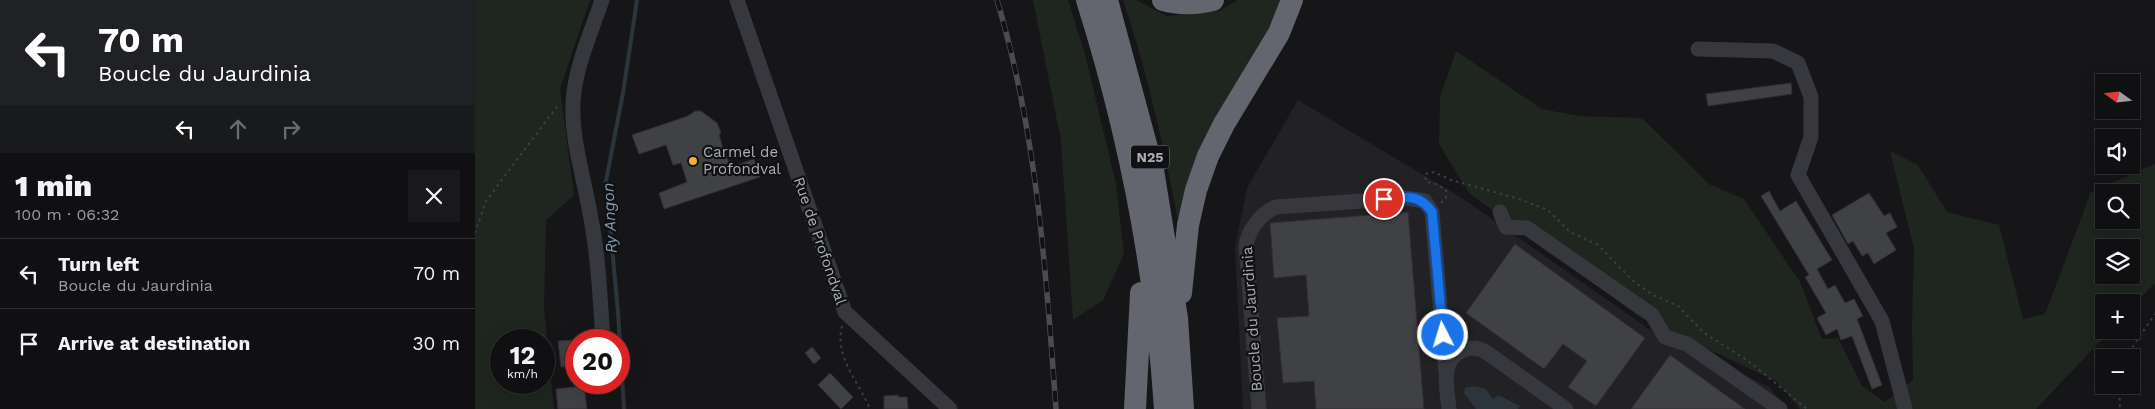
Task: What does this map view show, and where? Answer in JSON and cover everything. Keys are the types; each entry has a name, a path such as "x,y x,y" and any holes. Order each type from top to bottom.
{"highway":[{"name":"N25","path":"1087,0 1131,159 1146,240 1165,409"},
{"name":"N25","path":"1107,0 1153,170 1177,318 1183,409"},
{"path":"1163,0 1174,3 1198,4 1213,0"},
{"path":"1177,318 1188,225 1196,190 1208,156 1224,124 1279,33 1292,0"},
{"path":"1135,409 1141,309 1141,271 1146,240"}],"street":[{"path":"602,0 575,83 573,104 575,129 592,222 602,329"},
{"name":"Rue de Profondval","path":"737,0 845,312"},
{"path":"1698,49 1773,51 1799,63 1811,97 1811,137 1798,175 1882,320 1905,409"},
{"name":"Boucle du Jaurdinia","path":"1259,409 1246,246 1247,235 1268,210 1276,207 1405,198 1425,202 1432,212 1449,409"},
{"path":"1501,212 1504,230 1527,228 1652,315 1661,342 1687,344 1780,409"},
{"path":"845,312 950,409"},
{"path":"1446,373 1450,360 1458,352 1468,348 1479,349 1566,409"},
{"path":"1542,392 1543,409"}],"path":[{"path":"475,233 487,201 575,83"},
{"path":"845,312 840,332 842,352 870,409"},
{"path":"2131,349 2155,314"},
{"path":"2120,394 2121,409"}],"shaded area":[{"path":"475,0 590,0 560,89 574,195 546,220 544,308 546,329 490,329 490,394 553,394 554,409 475,409"},
{"path":"1033,0 1068,0 1085,54 1116,184 1124,254 1103,300 1073,320 1061,141"},
{"path":"1123,0 1136,0 1167,16 1219,11 1238,0 1283,0 1179,225 1155,112"},
{"path":"1456,51 1542,109 1579,116 1642,118 1709,184 1744,199 1800,282 1822,339 1838,338 1862,386 1885,402 1913,380 1914,249 1890,151 1918,165 1947,212 1999,225 2023,319 2045,314 2091,192 2095,190 2095,229 2140,229 2140,184 2109,184 2132,174 2140,174 2140,171 2155,164 2155,283 2140,299 2140,294 2095,294 2095,339 2102,339 2036,409 1800,409 1776,381 1640,317 1469,193 1439,144 1440,97"},
{"path":"1298,100 1462,198 1653,332 1769,387 1788,409 1243,409 1235,248 1247,188"},
{"path":"1475,386 1486,389 1493,399 1498,395 1520,406 1518,409 1476,409 1464,393 1465,388"}],"building":[{"path":"1791,83 1792,94 1708,106 1706,94"},
{"name":"Carmel de Profondval","path":"695,111 701,111 717,123 721,133 719,134 722,145 731,167 754,159 760,177 664,209 659,193 687,182 681,163 673,165 666,145 639,154 632,135 688,116"},
{"path":"1769,191 1780,211 1796,201 1832,260 1817,269 1828,289 1835,285 1845,303 1854,299 1863,316 1857,319 1882,385 1872,389 1852,336 1841,340 1837,329 1826,335 1817,318 1826,313 1805,277 1809,275 1761,196"},
{"path":"1869,193 1884,216 1890,213 1897,227 1886,233 1896,250 1874,264 1868,253 1862,256 1853,241 1848,244 1832,215"},
{"path":"1408,212 1424,409 1316,409 1314,381 1283,383 1277,318 1309,316 1306,275 1274,278 1270,223"},
{"path":"1515,244 1645,338 1596,406 1568,387 1587,361 1563,344 1544,369 1466,313"},
{"path":"558,341 565,341 565,367 561,367"},
{"path":"812,347 821,358 814,364 805,353"},
{"path":"1670,355 1745,409 1631,409"},
{"path":"830,373 853,397 841,409 818,385"},
{"path":"565,388 565,394 585,394 587,409 558,409 556,389"},
{"path":"898,395 898,397 907,397 908,409 884,409 884,396"}],"waterway":[{"name":"Ry Angon","path":"624,409 618,312 606,181 623,93 637,0"}],"railway":[{"path":"997,0 1011,50 1031,151 1043,254 1056,409"}],"place":[{"name":"Carmel de Profondval","path":"693,161"}],"route":[{"path":"1384,199 1417,199 1425,202 1432,212 1443,335"}]}
